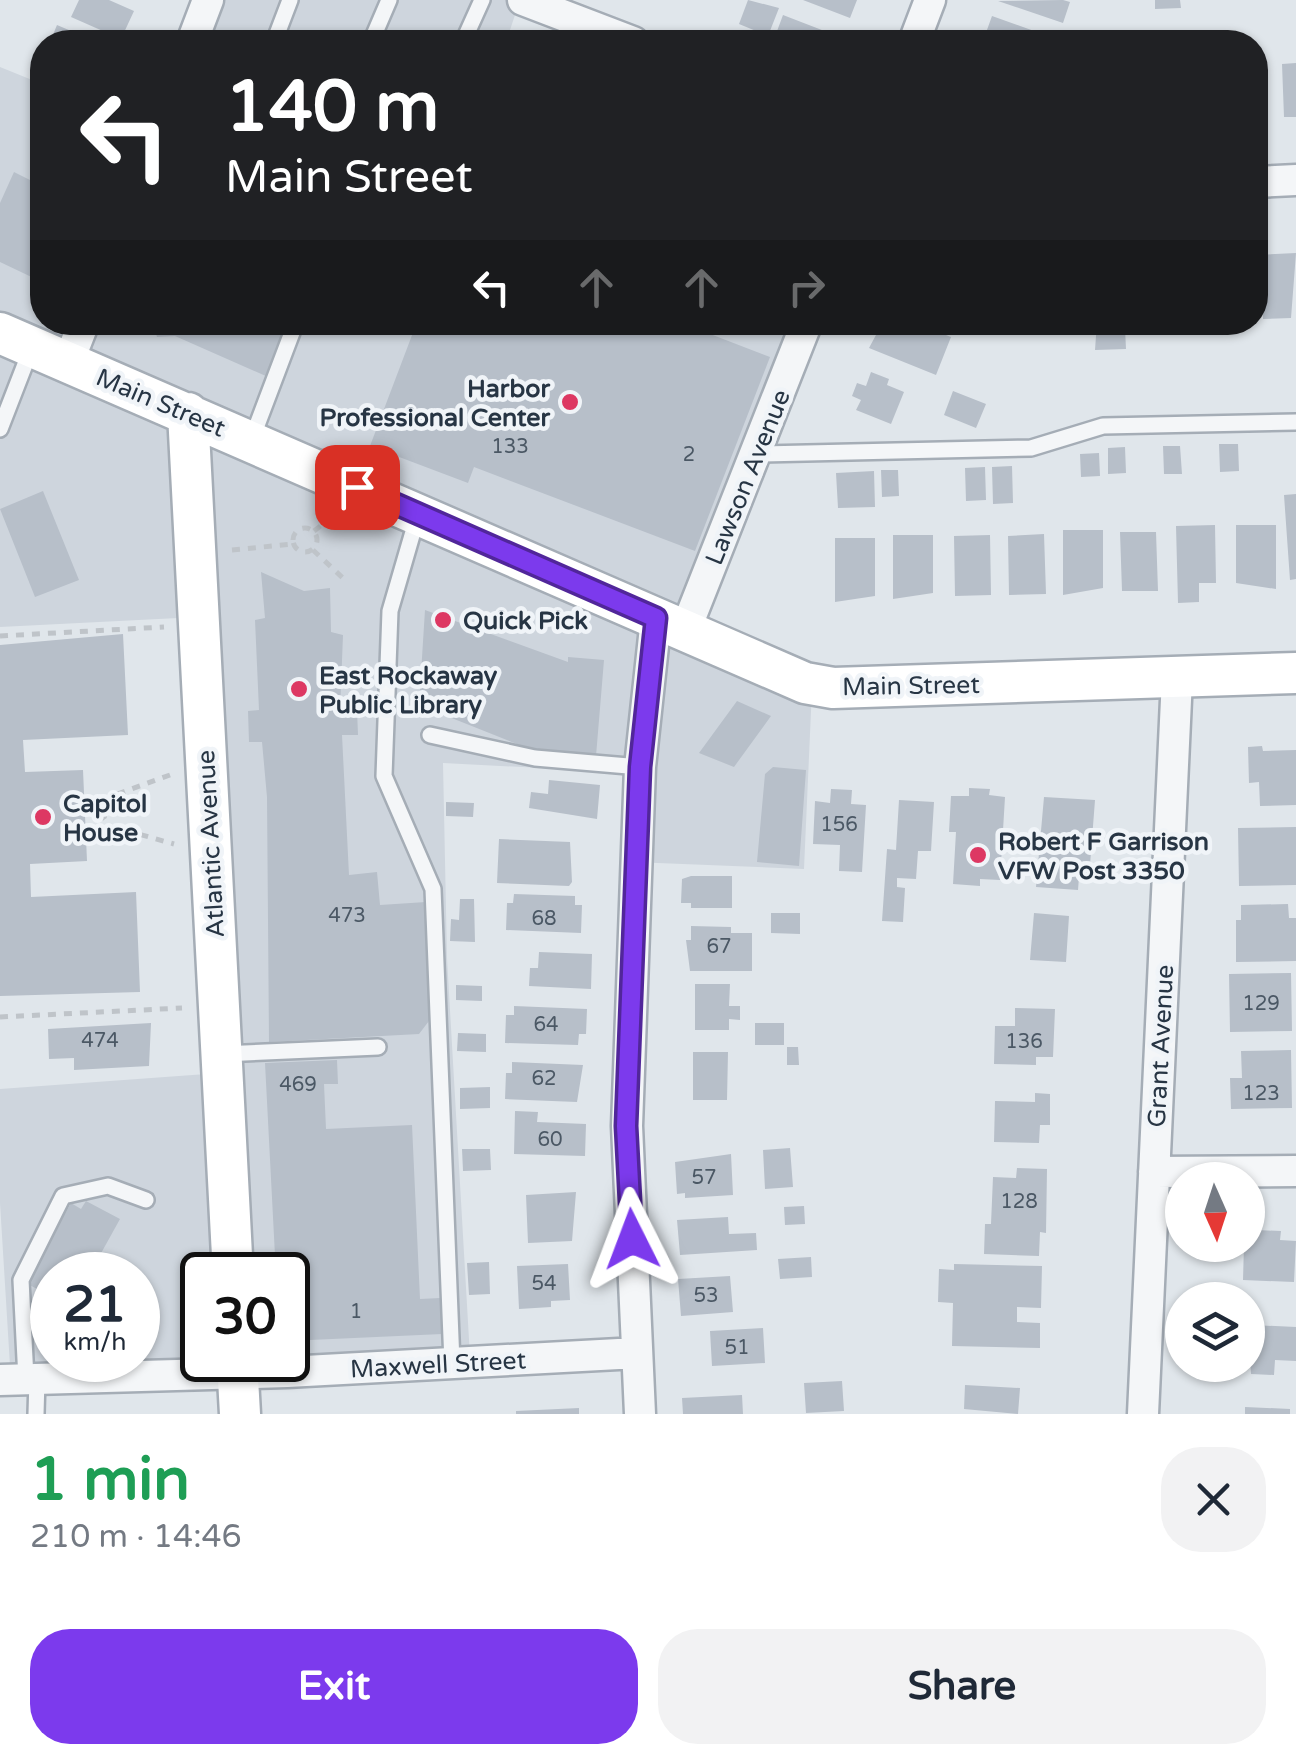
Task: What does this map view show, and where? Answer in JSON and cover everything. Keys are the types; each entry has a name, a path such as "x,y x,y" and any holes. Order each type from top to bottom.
{"main road":[{"name":"Main Street","path":"16,340 805,683 833,688 1296,674"},
{"name":"Atlantic Avenue","path":"188,413 232,1252"},
{"path":"239,1382 240,1414"}],"street":[{"path":"197,30 208,0"},
{"path":"523,0 602,30"},
{"path":"919,30 930,0"},
{"path":"1268,181 1296,180"},
{"path":"68,362 79,335"},
{"name":"Lawson Avenue","path":"640,1414 626,1126 640,767 671,625 756,454 802,335"},
{"name":"Grant Avenue","path":"1143,1414 1177,678"},
{"path":"1154,1172 1296,1171"},
{"name":"Maxwell Street","path":"310,1365 452,1363 637,1352"},
{"name":"Maxwell Street","path":"21,1380 180,1370"}],"lane":[{"path":"279,30 290,0"},
{"path":"376,30 389,0"},
{"path":"468,30 482,0"},
{"path":"251,441 291,335"},
{"path":"0,429 16,340"},
{"path":"756,454 1031,448 1103,426 1296,422"},
{"path":"418,514 390,611 384,776 433,889 452,1363"},
{"path":"430,735 535,758 640,767"},
{"path":"221,1054 378,1047"},
{"path":"36,1414 21,1380 20,1280 63,1196 108,1186 146,1200"}],"path":[{"path":"293,544 300,529 314,531 338,512"},
{"path":"293,544 301,552 313,550 318,542 314,531"},
{"path":"232,550 293,544"},
{"path":"313,550 344,580"},
{"path":"0,636 164,627"},
{"path":"170,775 109,797 104,818 110,826 174,844"},
{"path":"0,1017 182,1008"}],"shaded area":[{"path":"211,0 520,0 510,30 200,30"},
{"path":"0,67 30,79 30,335 811,335 694,635 812,689 804,869 633,862 640,773 443,763 447,958 470,1357 310,1366 310,1252 180,1252 180,1373 160,1374 160,1252 30,1252 30,1381 11,1382 0,1203 0,1089 220,1073 198,617 0,627"}],"building":[{"path":"79,0 109,0 134,11 125,30 101,30 71,17"},
{"path":"748,0 779,8 770,30 754,30 739,24"},
{"path":"803,0 857,0 850,18"},
{"path":"1155,0 1180,0 1181,8 1155,9"},
{"path":"998,1 1070,2 1063,23"},
{"path":"783,15 822,30 777,30"},
{"path":"992,16 1031,30 987,30"},
{"path":"1296,63 1296,117 1284,117 1282,64"},
{"path":"14,172 30,180 30,276 0,262 0,203"},
{"path":"1296,253 1291,318 1268,319 1268,254"},
{"path":"156,335 286,335 268,377 175,336"},
{"name":"Harbor Professional Center","path":"412,335 713,335 770,357 695,551 474,467 468,483 370,446"},
{"path":"876,335 951,337 936,375 869,348"},
{"path":"1096,335 1125,335 1126,349 1095,350"},
{"path":"871,372 889,379 887,385 904,392 891,424 856,410 861,400 852,396 857,383 866,386"},
{"path":"953,391 986,404 976,428 944,415"},
{"path":"1219,444 1238,444 1239,471 1220,472"},
{"path":"1163,446 1180,446 1182,474 1164,474"},
{"path":"1125,447 1126,473 1108,474 1108,448"},
{"path":"1099,453 1100,476 1081,477 1080,454"},
{"path":"1012,466 1013,503 993,504 992,467"},
{"path":"985,467 986,500 966,501 965,468"},
{"path":"881,470 898,470 899,496 882,497"},
{"path":"874,471 875,507 838,508 836,473"},
{"path":"43,491 79,580 35,597 0,509"},
{"path":"1296,494 1296,579 1290,580 1284,495"},
{"path":"1215,525 1216,583 1199,583 1199,602 1178,603 1176,526"},
{"path":"1236,525 1276,525 1276,589 1236,583"},
{"path":"1063,530 1103,530 1103,588 1063,595"},
{"path":"1120,532 1156,532 1158,591 1122,591"},
{"path":"1044,534 1046,594 1009,595 1008,536"},
{"path":"893,535 933,535 933,593 893,599"},
{"path":"990,535 991,595 955,596 954,536"},
{"path":"835,538 875,538 875,596 835,602"},
{"path":"261,572 304,591 330,588 331,632 343,635 340,711 357,710 358,735 342,735 349,875 377,872 380,905 426,902 432,1017 419,1034 269,1042 267,797 262,742 249,742 248,711 259,710 255,620 265,618"},
{"path":"425,610 568,662 568,657 604,660 596,756 537,752 419,705"},
{"name":"Capitol House","path":"123,634 128,735 23,740 25,772 83,770 87,861 30,864 31,897 136,892 140,992 0,996 0,645"},
{"path":"737,701 771,716 734,767 699,753"},
{"path":"1262,746 1263,751 1296,750 1296,805 1260,806 1259,782 1249,783 1248,747"},
{"path":"773,767 806,770 799,866 757,862 765,774"},
{"path":"549,780 600,785 597,819 529,808 531,792 548,794"},
{"name":"Robert F Garrison VFW Post 3350","path":"969,788 990,789 989,795 1005,797 1000,880 980,879 980,886 953,884 956,832 949,832 951,796 969,796"},
{"path":"831,789 852,790 851,804 866,805 862,872 839,871 840,845 813,844 815,801 830,803"},
{"path":"1044,797 1095,800 1090,865 1080,864 1078,890 1036,887"},
{"path":"899,800 934,802 931,851 918,851 916,879 897,878 897,887 905,888 903,922 882,921 887,849 896,850"},
{"path":"446,802 474,803 473,817 446,816"},
{"path":"1296,827 1296,885 1239,886 1238,828"},
{"path":"499,839 570,842 572,882 569,886 497,883"},
{"path":"732,876 732,908 691,908 691,903 681,903 682,879"},
{"path":"514,894 575,896 575,905 582,905 581,933 506,930 507,903 513,903"},
{"path":"460,899 474,899 475,942 450,941 451,919 459,920"},
{"path":"1288,904 1289,918 1296,918 1296,961 1236,962 1236,920 1241,920 1241,905"},
{"path":"771,913 800,913 800,934 771,933"},
{"path":"1034,913 1069,916 1066,962 1030,960"},
{"path":"691,926 731,927 731,933 752,933 752,971 690,971 686,940 691,940"},
{"path":"539,952 592,954 591,989 529,986 530,968 538,968"},
{"path":"1291,973 1292,1031 1230,1032 1229,974"},
{"path":"695,984 730,984 729,1006 740,1006 740,1020 729,1019 729,1030 695,1030"},
{"path":"456,985 482,986 482,1001 456,1000"},
{"path":"514,1006 587,1009 586,1034 579,1034 578,1045 505,1043 506,1015 514,1015"},
{"path":"1015,1008 1055,1009 1053,1057 1036,1057 1036,1065 994,1064 995,1026 1015,1026"},
{"path":"151,1023 149,1066 74,1070 74,1058 49,1059 48,1029"},
{"path":"755,1023 784,1023 784,1045 755,1045"},
{"path":"458,1033 486,1034 486,1052 457,1051"},
{"path":"787,1047 798,1047 799,1065 787,1065"},
{"path":"1291,1050 1292,1108 1231,1109 1230,1078 1242,1078 1241,1051"},
{"path":"693,1052 728,1052 727,1100 693,1100"},
{"path":"337,1060 338,1084 324,1084 326,1129 412,1125 420,1299 440,1298 442,1334 310,1340 310,1252 275,1252 265,1063"},
{"path":"512,1062 583,1065 577,1102 505,1099 506,1073 512,1073"},
{"path":"490,1087 490,1108 460,1109 460,1088"},
{"path":"1035,1093 1050,1094 1050,1125 1040,1125 1039,1143 994,1142 995,1101 1035,1102"},
{"path":"515,1111 538,1112 537,1122 586,1124 585,1156 514,1154"},
{"path":"790,1148 793,1187 765,1189 763,1150"},
{"path":"462,1149 490,1149 491,1170 463,1171"},
{"path":"731,1154 733,1195 685,1198 685,1193 677,1194 675,1162"},
{"path":"1017,1168 1047,1169 1046,1233 1040,1232 1039,1256 984,1254 985,1224 991,1224 993,1177 1016,1178"},
{"path":"576,1192 572,1241 528,1243 526,1195"},
{"path":"86,1201 120,1219 102,1252 43,1252 71,1203 81,1209"},
{"path":"804,1206 805,1224 785,1225 784,1207"},
{"path":"728,1217 729,1234 756,1233 757,1250 680,1255 677,1220"},
{"path":"1265,1230 1281,1231 1280,1240 1296,1241 1294,1282 1243,1280 1244,1262 1265,1262"},
{"path":"811,1257 812,1277 780,1279 778,1259"},
{"path":"489,1262 490,1294 469,1295 467,1263"},
{"path":"568,1264 570,1300 551,1301 551,1307 519,1309 517,1266"},
{"path":"954,1264 1042,1266 1041,1308 1017,1307 1017,1322 1040,1323 1040,1348 952,1346 953,1303 938,1302 939,1269 954,1270"},
{"path":"730,1276 733,1312 681,1316 678,1279"},
{"path":"1265,1326 1296,1327 1296,1361 1275,1360 1274,1375 1265,1375"},
{"path":"763,1328 765,1363 712,1366 710,1331"},
{"path":"842,1381 844,1411 806,1413 804,1383"},
{"path":"965,1385 1020,1388 1018,1414 964,1409"},
{"path":"742,1395 743,1414 683,1414 682,1398"},
{"path":"1245,1407 1290,1409 1290,1414 1245,1414"},
{"path":"579,1408 579,1414 516,1414 516,1411"}],"place":[{"name":"Harbor Professional Center","path":"570,402"},
{"name":"Quick Pick","path":"443,620"},
{"name":"East Rockaway Public Library","path":"299,689"},
{"name":"Capitol House","path":"43,817"},
{"name":"Robert F Garrison VFW Post 3350","path":"978,855"}],"route":[{"path":"357,487 656,618 640,767 626,1126 632,1239"}]}
